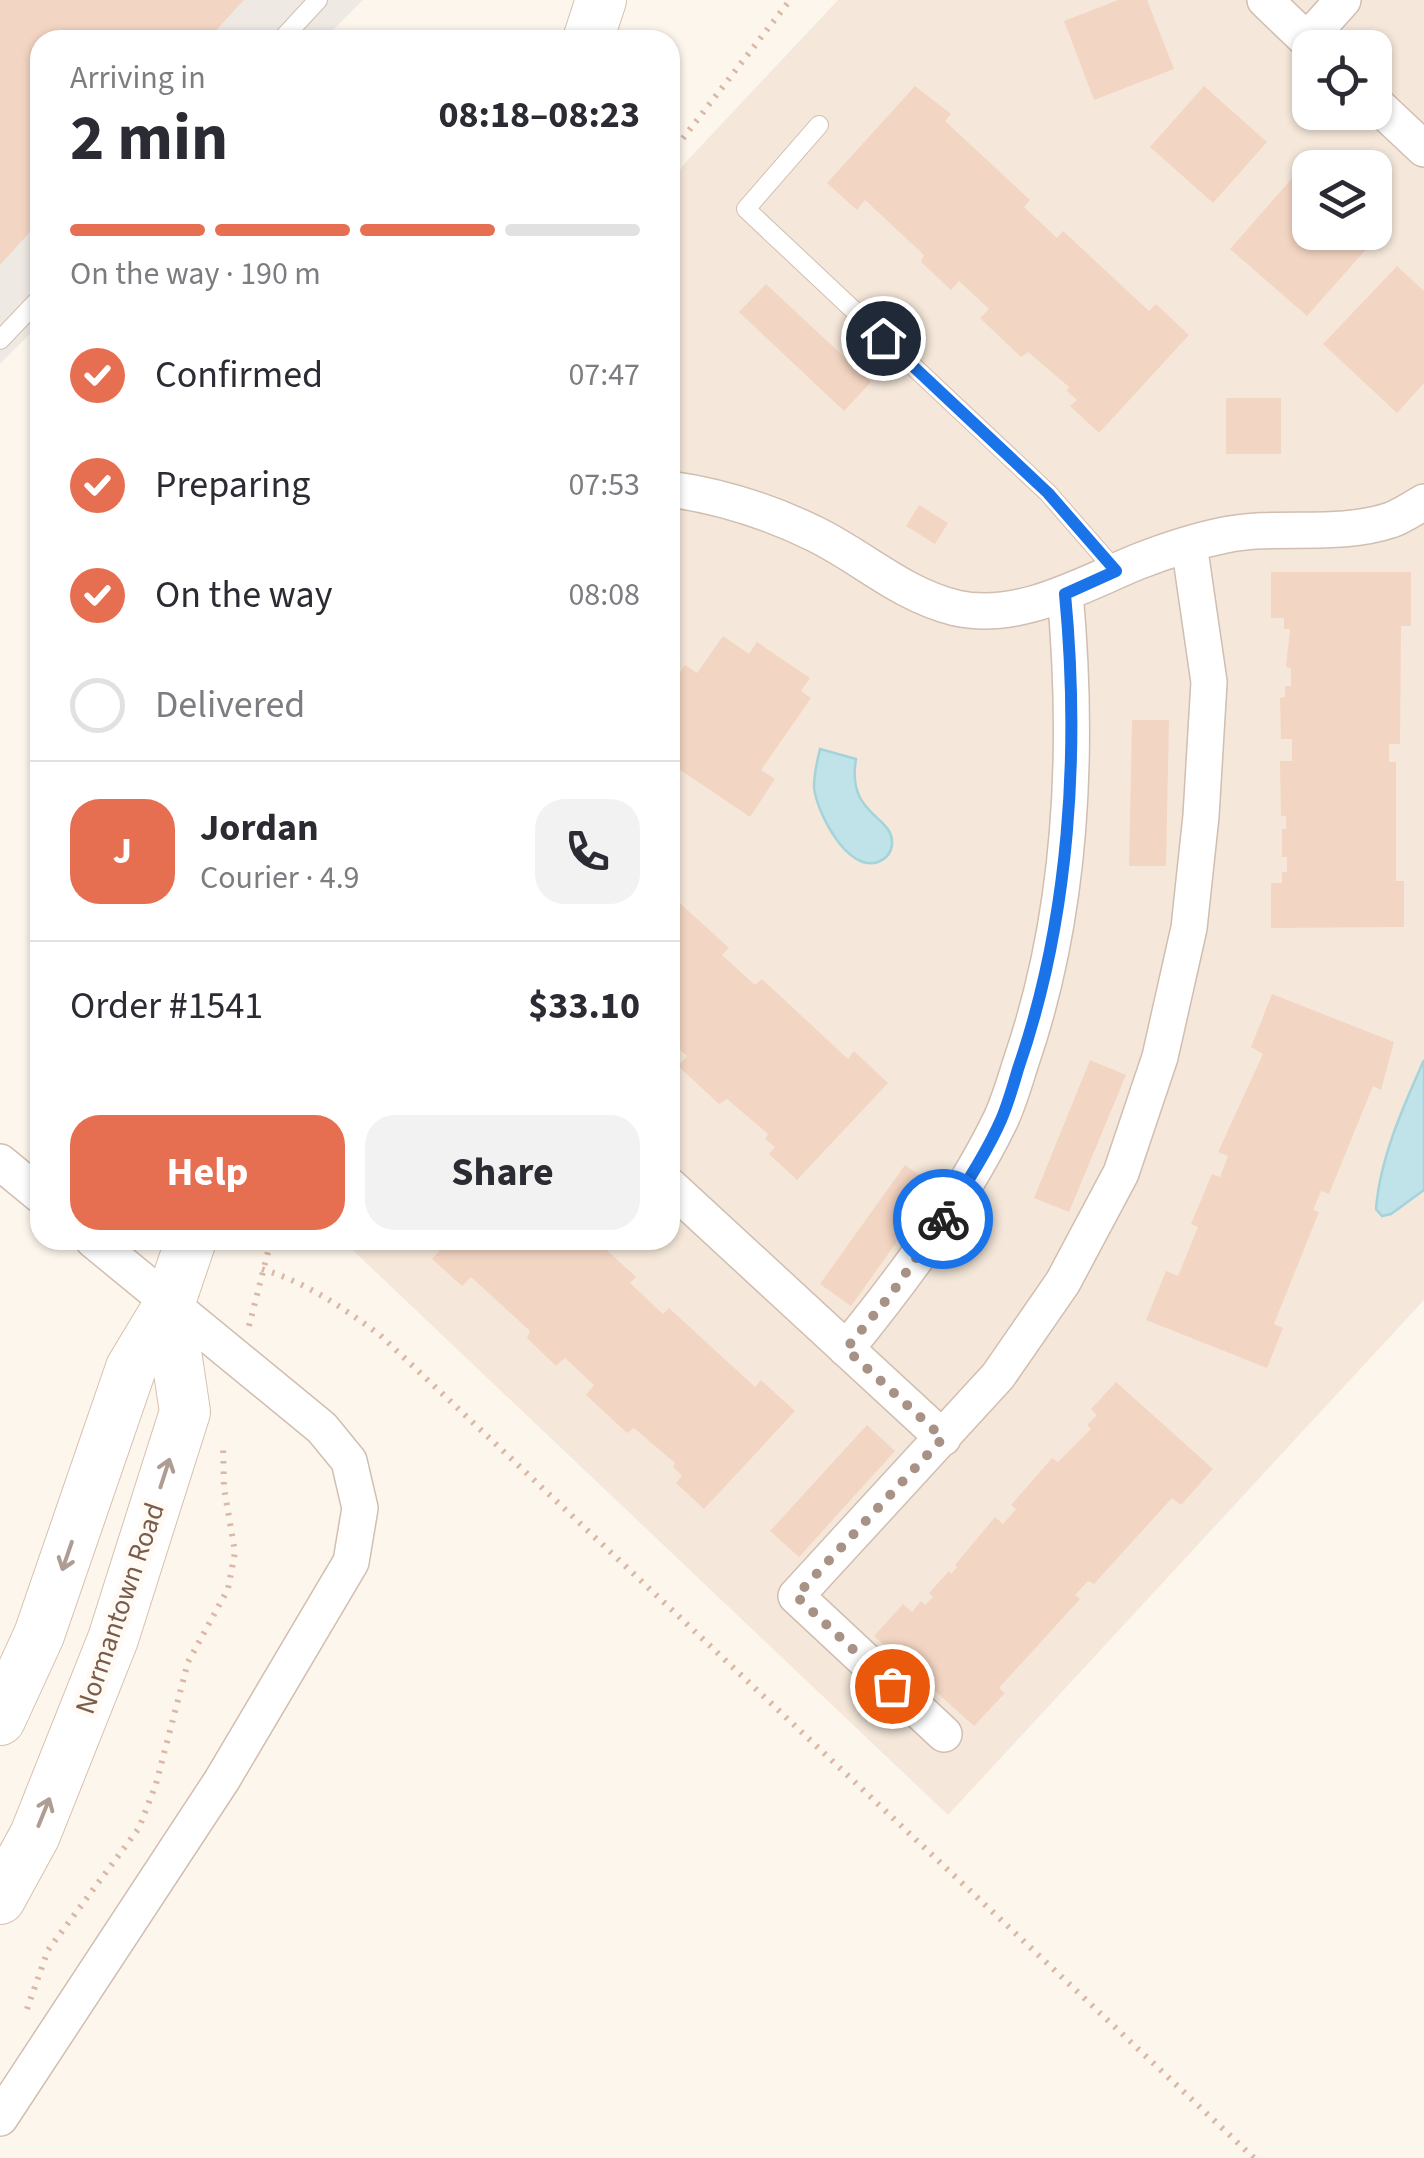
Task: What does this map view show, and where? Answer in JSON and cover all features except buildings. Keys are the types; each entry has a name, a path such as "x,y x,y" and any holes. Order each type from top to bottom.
{"street":[{"path":"591,30 601,0"},
{"path":"1265,0 1296,30"},
{"path":"1321,30 1342,0"},
{"path":"1392,119 1424,148"},
{"path":"680,491 768,515 817,535 912,594 960,609 1018,608 1065,594 1189,544 1229,534 1352,528 1393,520 1424,502"},
{"path":"944,1734 796,1596 998,1376 1064,1282 1121,1173 1160,1057 1189,928 1209,682 1189,544"},
{"path":"846,1349 892,1293 962,1188 1001,1120 1033,1027 1057,917 1068,799 1073,675 1065,594"},
{"path":"0,1162 30,1188"},
{"path":"680,1195 943,1438"},
{"path":"0,2118 222,1780 351,1562 360,1508 348,1460 322,1428 105,1250"},
{"name":"Normantown Road","path":"0,1720 40,1635 131,1368 170,1304 188,1250"},
{"name":"Normantown Road","path":"0,1899 35,1834 113,1639 184,1412 170,1304"}],"lane":[{"path":"290,30 318,0"},
{"path":"819,124 746,209 1048,493 1116,571"},
{"path":"0,340 30,308"}],"path":[{"path":"680,142 790,0"},
{"path":"241,1362 268,1250"},
{"path":"262,1269 296,1280 332,1300 380,1335 1254,2158"},
{"path":"26,2013 48,1950 139,1828 156,1784 188,1662 228,1588 235,1552 224,1488 222,1450 226,1433"}],"shaded area":[{"path":"0,0 363,0 333,30 30,30 30,334 0,364"},
{"path":"838,0 1424,0 1424,1300 948,1815 353,1250 680,1250 680,170"}],"water":[{"path":"820,749 856,759 858,793 891,835 891,851 881,861 866,863 855,858 827,824 814,787"},
{"path":"1424,1060 1424,1190 1391,1214 1382,1216 1376,1209 1387,1152"}],"way so far":[{"path":"892,1686 796,1596 943,1438 846,1349 892,1293 943,1219"}],"route":[{"path":"883,338 1048,493 1116,571 1065,594 1073,675 1068,799 1057,917 1033,1027 1001,1120 943,1219"}]}
